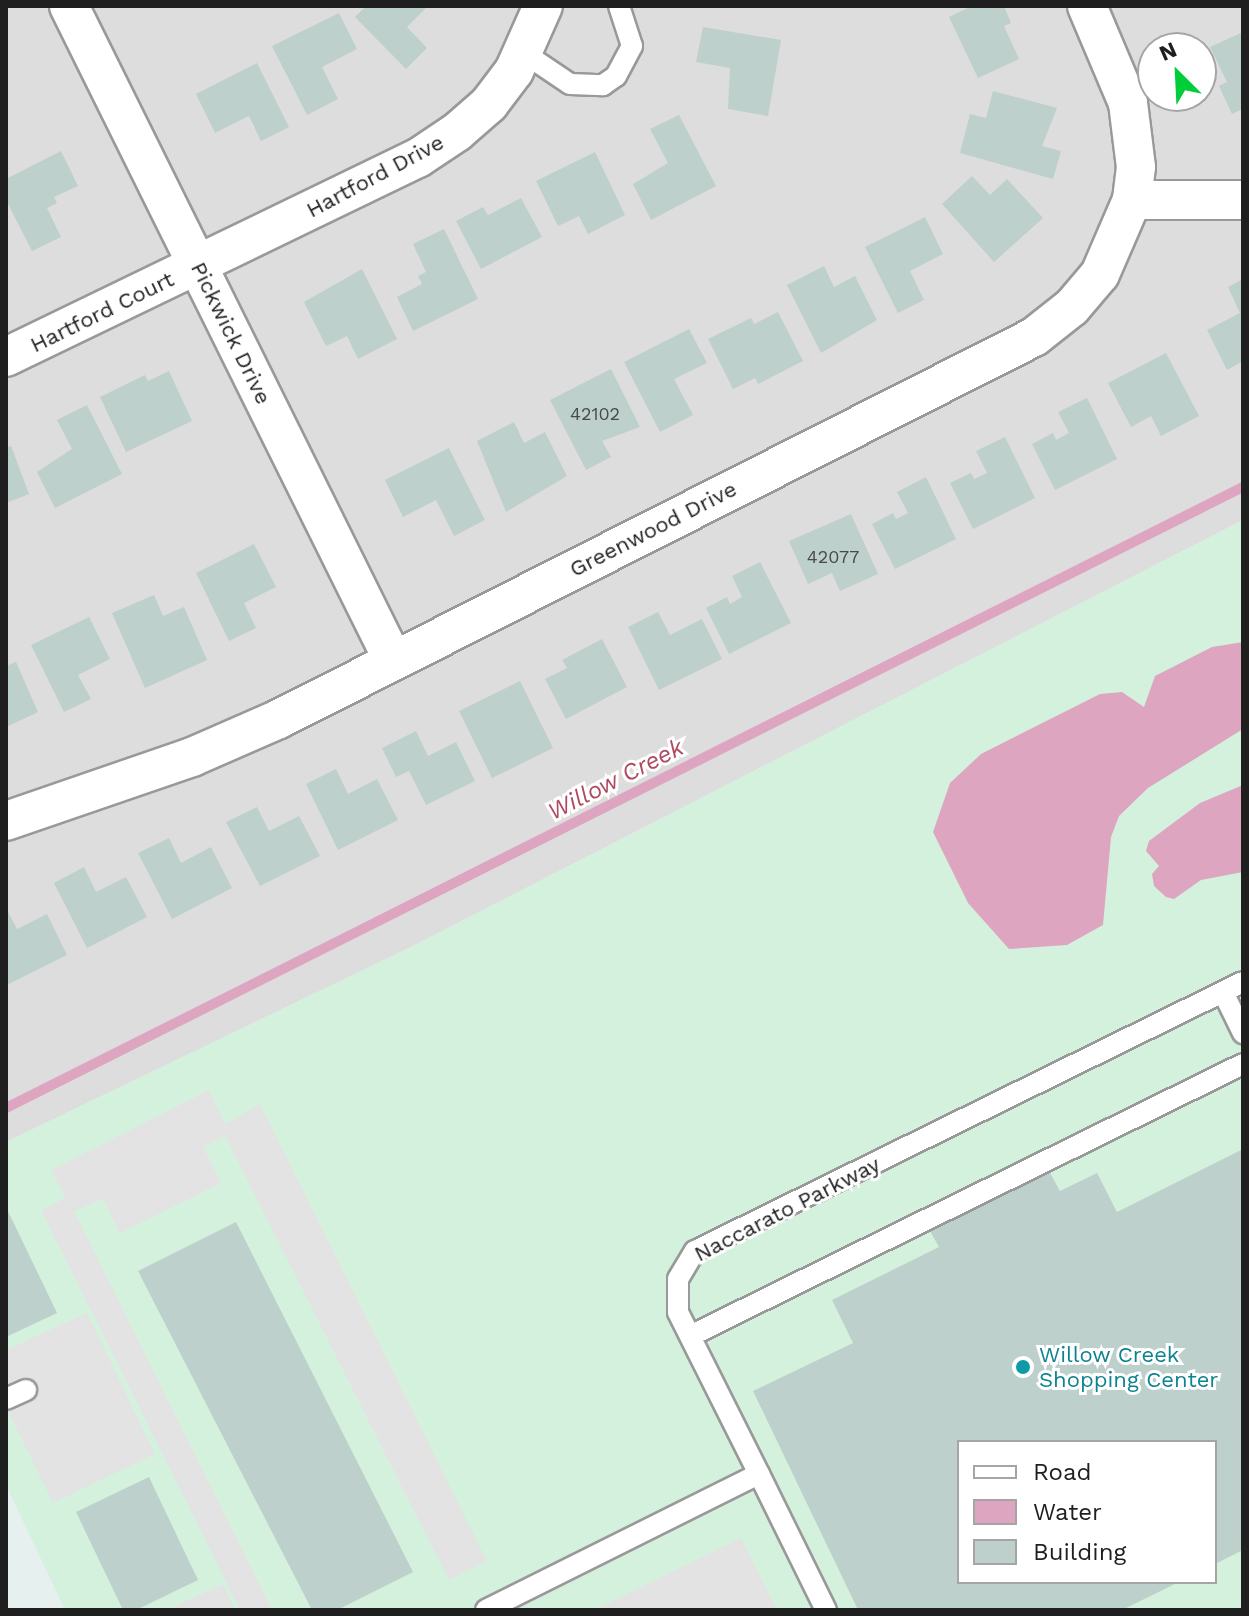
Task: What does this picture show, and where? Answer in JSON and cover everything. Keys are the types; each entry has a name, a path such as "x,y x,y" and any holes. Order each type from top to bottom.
{"street":[{"name":"Pickwick Drive","path":"69,6 393,660"},
{"name":"Hartford Drive","path":"197,266 431,149 489,104 524,53 543,6"},
{"name":"Greenwood Drive","path":"6,821 192,757 393,660 1034,337 1072,307 1100,274 1132,200 1135,154 1128,103 1087,6"},
{"path":"1132,200 1243,200"},
{"name":"Hartford Court","path":"6,357 197,266"}],"lane":[{"path":"524,53 570,84 603,85 616,76 632,46 619,6"},
{"name":"Naccarato Parkway","path":"826,1610 690,1336 675,1294 685,1264 695,1251 1243,982"},
{"path":"1223,992 1243,1033"},
{"path":"690,1336 1243,1064"},
{"path":"6,1399 26,1390"},
{"path":"486,1610 759,1474"}],"shaded area":[{"path":"6,6 1243,6 1243,520 409,948 6,1142"},
{"path":"1243,520 1243,1610 65,1610 6,1485 6,1142 409,948"},
{"path":"209,1090 225,1124 260,1104 487,1561 449,1580 225,1136 203,1147 221,1183 120,1233 103,1199 74,1211 272,1610 240,1610 41,1210 66,1198 51,1170"},
{"path":"87,1313 155,1454 53,1503 6,1407 6,1350"},
{"path":"741,1538 777,1610 596,1610 596,1609"},
{"path":"223,1584 235,1610 168,1610 174,1607"}],"water":[{"path":"1243,642 1243,729 1148,788 1119,816 1111,837 1103,925 1067,945 1009,949 968,903 933,832 950,783 981,754 1100,694 1122,692 1144,707 1155,676 1212,647"},
{"path":"1243,785 1243,872 1201,880 1174,899 1166,897 1154,886 1152,874 1159,866 1146,851 1149,841 1200,803"}],"building":[{"path":"366,6 428,6 407,27 427,48 406,69 355,17"},
{"path":"972,6 1004,6 1011,23 1004,26 1019,59 978,78 949,17"},
{"path":"339,13 357,49 322,67 338,99 307,115 272,46"},
{"path":"703,27 781,40 768,116 728,109 730,68 696,62"},
{"path":"1243,32 1243,109 1232,114 1219,86 1227,82 1217,61 1217,44"},
{"path":"257,63 289,127 261,141 249,116 215,133 196,94"},
{"path":"993,91 1057,108 1042,146 1061,151 1053,179 960,153 970,114 986,118"},
{"path":"679,115 716,186 651,220 633,184 668,163 650,129"},
{"path":"61,151 78,186 54,197 57,203 47,208 61,237 32,251 6,200 6,179"},
{"path":"595,152 625,215 588,234 579,216 558,226 536,181"},
{"path":"972,176 990,195 1007,179 1043,218 994,262 942,204"},
{"path":"521,198 542,237 481,269 456,221 483,207 488,215"},
{"path":"925,217 943,254 910,271 924,300 898,313 865,247"},
{"path":"444,229 478,299 413,331 397,297 422,284 418,276 426,272 413,244"},
{"path":"824,266 834,287 855,276 877,320 821,353 787,285"},
{"path":"362,269 397,339 358,359 347,336 326,346 304,302"},
{"path":"1243,279 1243,361 1227,370 1207,330 1240,313 1228,287"},
{"path":"778,312 803,361 758,384 755,378 733,389 708,339 751,318 754,324"},
{"path":"689,329 707,363 674,379 693,415 660,432 624,362"},
{"path":"1166,353 1199,416 1161,436 1151,416 1131,427 1108,383"},
{"path":"611,369 640,427 602,441 611,457 586,470 550,400"},
{"path":"169,371 192,421 126,452 100,397 145,375 148,381"},
{"path":"1087,398 1117,459 1055,490 1032,444 1053,433 1056,440 1069,433 1058,412"},
{"path":"87,405 122,474 55,508 37,472 72,449 57,420"},
{"path":"514,422 524,443 545,432 567,476 506,512 477,441"},
{"path":"1005,437 1035,498 973,529 950,483 971,473 974,479 987,473 976,451"},
{"path":"11,446 29,494 6,503 6,448"},
{"path":"449,448 485,520 454,536 436,500 403,517 385,480"},
{"path":"926,477 956,539 895,569 872,524 893,513 896,519 908,513 897,492"},
{"path":"851,514 878,574 840,591 832,573 808,584 789,541"},
{"path":"254,544 276,587 244,603 256,628 229,641 196,573"},
{"path":"760,562 791,623 729,654 706,608 727,597 730,604 742,597 732,576"},
{"path":"154,595 163,616 184,607 207,660 145,688 112,613"},
{"path":"658,612 670,635 702,619 722,659 659,690 628,627"},
{"path":"89,617 110,659 78,675 91,699 64,712 31,645"},
{"path":"602,639 627,687 566,719 545,679 567,668 562,660"},
{"path":"16,662 38,712 6,727 6,666"},
{"path":"520,681 553,748 492,778 459,711"},
{"path":"416,731 428,756 456,742 475,781 426,805 409,771 396,777 382,748"},
{"path":"336,769 348,794 377,779 398,820 338,850 306,784"},
{"path":"257,807 269,831 299,816 320,856 260,886 226,822"},
{"path":"169,838 181,863 211,847 232,888 172,919 138,853"},
{"path":"84,867 96,892 126,877 147,917 87,948 54,883"},
{"path":"6,908 17,929 47,914 67,955 7,985"},
{"name":"Willow Creek Shopping Center","path":"1243,1149 1243,1550 1217,1563 1217,1440 957,1440 957,1584 1175,1584 1122,1610 858,1610 753,1391 853,1343 832,1300 939,1247 930,1231 1050,1173 1060,1191 1097,1173 1117,1212"},
{"path":"6,1207 57,1313 6,1337"},
{"path":"236,1222 413,1572 337,1610 312,1610 138,1271"},
{"path":"149,1477 198,1580 136,1610 123,1610 76,1512"}],"waterway":[{"name":"Willow Creek","path":"6,1108 1243,487"}],"place":[{"name":"Willow Creek Shopping Center","path":"1023,1367"}]}
